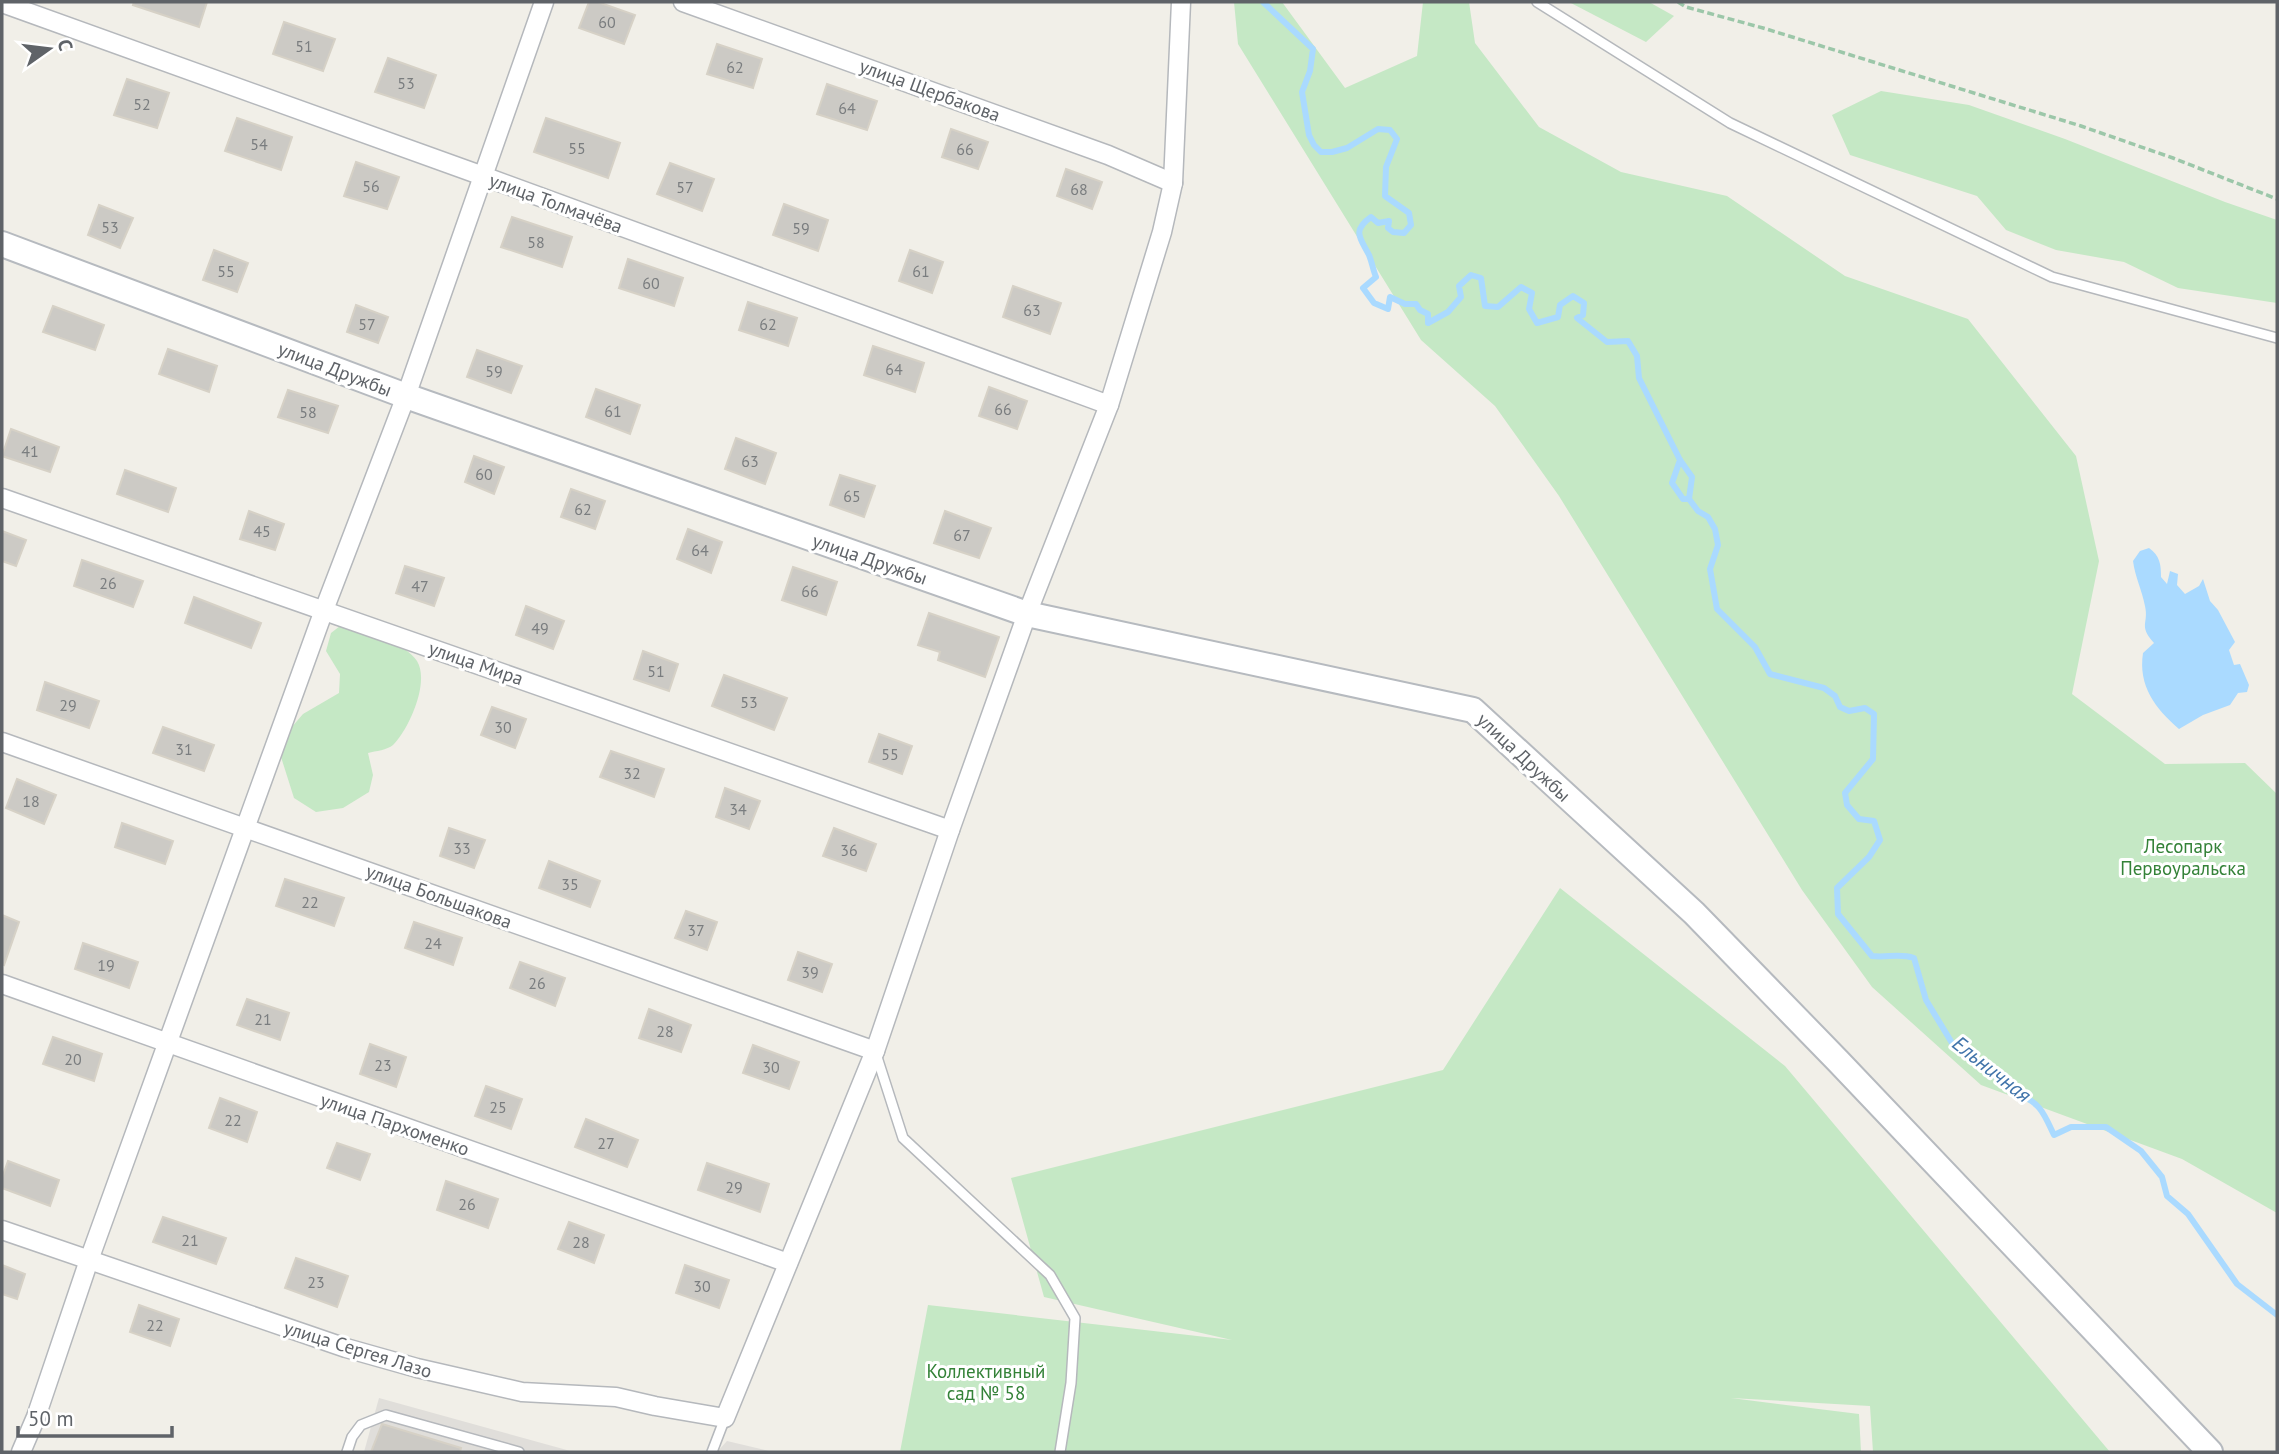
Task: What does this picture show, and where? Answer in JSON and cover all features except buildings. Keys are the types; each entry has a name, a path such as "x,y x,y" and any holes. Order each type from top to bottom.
{"street":[{"path":"21,1452 37,1417 89,1261 324,610 405,396 544,2"},
{"name":"улица Щербакова","path":"683,2 1108,155 1173,183"},
{"path":"725,1418 875,1051 1027,614 1110,405 1162,232 1173,183 1181,2"},
{"name":"улица Толмачёва","path":"2,3 1110,405"},
{"name":"улица Дружбы","path":"2,244 405,396 1027,614 1473,710 1694,913 1838,1060 2210,1452"},
{"name":"улица Мира","path":"2,498 950,830"},
{"name":"улица Большакова","path":"2,742 875,1051"},
{"name":"улица Пархоменко","path":"2,984 788,1263"},
{"name":"улица Сергея Лазо","path":"2,1230 346,1348 472,1382 522,1392 616,1396 725,1418"}],"lane":[{"path":"1537,2 1730,123 2052,277 2277,338"},
{"path":"875,1051 903,1138 1050,1275 1075,1318 1071,1383 1060,1452"},
{"path":"347,1452 352,1437 361,1425 386,1415 519,1452"},
{"path":"712,1452 725,1418"}],"path":[{"path":"1678,2 1686,7 1763,28 2081,126 2173,158 2277,199"}],"shaded area":[{"path":"379,1398 574,1452 364,1452"},
{"path":"727,1441 773,1452 717,1452"}],"green space":[{"name":"Лесопарк Первоуральска","path":"1234,2 1282,2 1345,88 1417,56 1423,2 1469,2 1475,43 1539,127 1621,172 1727,196 1845,276 1968,319 2076,456 2099,561 2072,694 2165,764 2245,763 2277,794 2277,1213 2182,1159 1981,1085 1872,987 1802,890 1559,496 1495,406 1421,340 1238,44"},
{"path":"1569,2 1649,2 1674,16 1646,42"},
{"path":"1881,91 1969,105 2277,220 2277,303 2178,288 2124,262 2056,250 2006,230 1977,196 1850,155 1832,115"},
{"path":"340,626 359,630 403,648 417,661 421,681 416,705 399,738 391,747 368,753 373,775 369,792 343,808 316,812 294,798 281,757 291,728 303,714 339,693 340,674 326,651 331,633"},
{"name":"Коллективный сад № 58","path":"1560,888 1785,1066 2110,1452 1873,1452 1870,1406 1731,1398 1859,1414 1861,1452 900,1452 928,1305 1232,1340 1044,1297 1011,1178 1443,1070"}],"water":[{"path":"2149,548 2158,557 2161,577 2167,584 2170,571 2178,574 2177,585 2185,594 2199,586 2203,579 2210,601 2218,610 2235,642 2229,650 2234,665 2240,664 2249,685 2247,692 2238,693 2230,705 2203,715 2179,729 2150,696 2143,676 2143,653 2154,643 2146,632 2145,606 2133,561 2140,551"}],"waterway":[{"name":"Ельничная","path":"1263,2 1313,49 1310,71 1302,92 1309,135 1314,145 1321,152 1332,152 1347,148 1378,129 1390,130 1397,139 1386,167 1385,196 1409,213 1411,225 1404,233 1393,232 1388,228 1389,221 1378,223 1371,217 1359,231 1376,277 1363,288 1374,303 1388,309 1390,297 1405,304 1416,304 1428,314 1428,323 1448,312 1461,297 1459,286 1471,275 1481,278 1485,306 1498,307 1521,287 1532,293 1529,309 1537,323 1558,317 1560,305 1573,296 1584,303 1583,315 1577,318 1607,342 1628,341 1637,356 1639,378 1680,460 1672,483 1683,499 1689,499 1698,511 1708,517 1715,529 1718,545 1710,569 1717,609 1755,647 1770,674 1824,688 1835,696 1840,707 1849,711 1865,708 1874,714 1873,759 1845,793 1847,805 1859,819 1874,821 1880,840 1869,857 1837,888 1838,914 1872,956 1914,958 1926,1000 1952,1043 2018,1094 2037,1105 2054,1135 2071,1127 2106,1127 2141,1151 2162,1177 2167,1196 2188,1214 2237,1284 2277,1315"},
{"path":"1680,460 1692,477 1689,499"}]}
